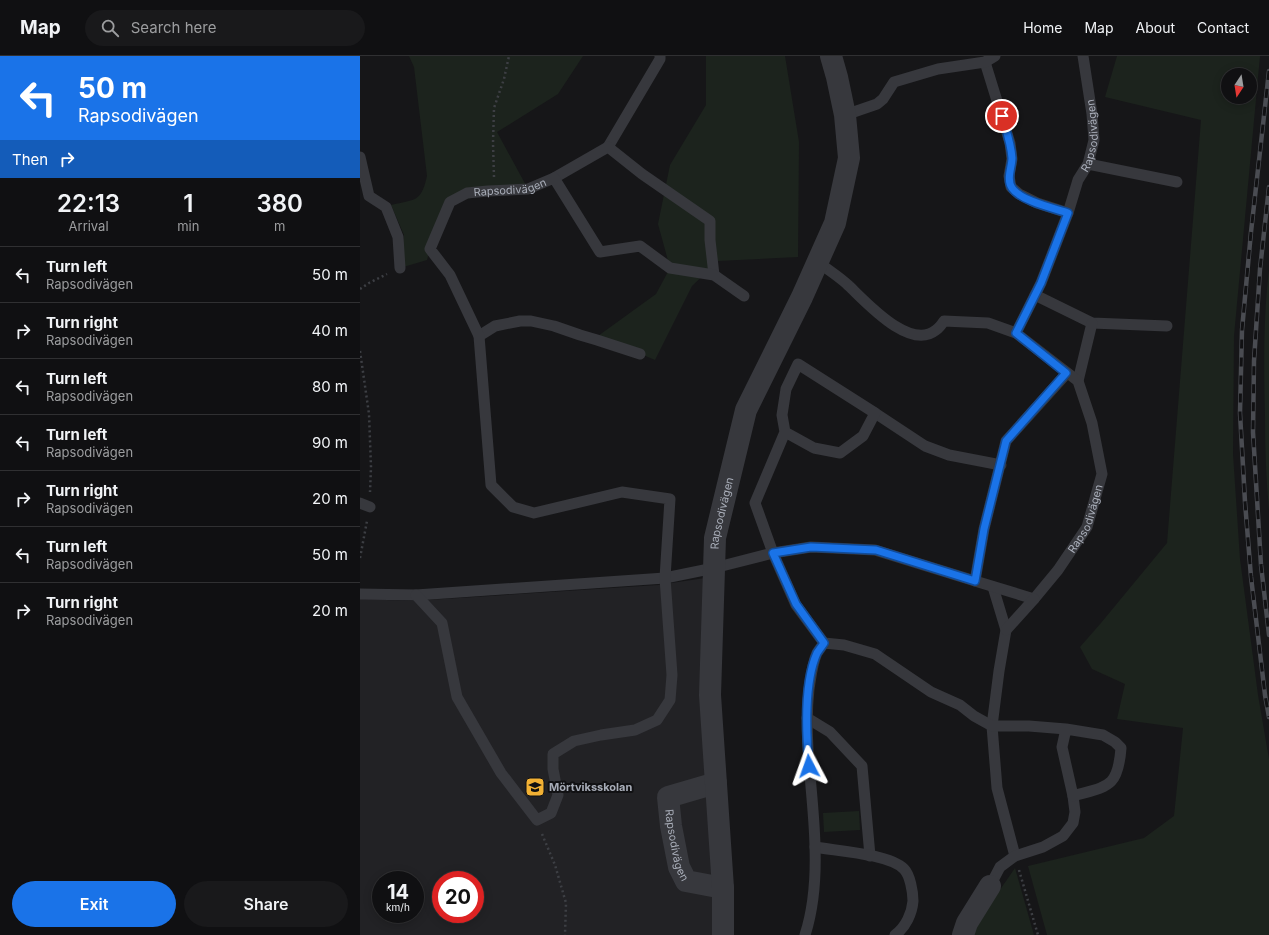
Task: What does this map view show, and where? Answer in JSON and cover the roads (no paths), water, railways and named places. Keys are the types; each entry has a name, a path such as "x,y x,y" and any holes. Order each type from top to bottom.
{"street":[{"name":"Rapsodivägen","path":"723,935 722,888 710,695 715,538 746,410 836,223 849,158 845,115 831,56"},
{"name":"Rapsodivägen","path":"716,783 668,797 671,826 679,867 686,881 722,888"},
{"path":"963,935 968,923 990,886"}],"lane":[{"name":"Rapsodivägen","path":"660,56 660,59 608,147 554,178 528,189 467,193 450,202 430,249 450,275 480,336 491,485 513,506 534,513 622,492 670,499 665,578"},
{"name":"Rapsodivägen","path":"1016,333 1041,283 1068,213 1078,180 1088,164 1094,140 1092,114 1083,56"},
{"path":"845,115 877,104 883,99 894,82 938,69 990,59 1010,143 1012,159 1009,176 1011,187 1019,194 1037,203 1068,213"},
{"path":"608,147 642,174 710,221 710,240 714,275"},
{"path":"360,157 369,196 386,207 398,237 400,268"},
{"path":"1088,164 1177,182"},
{"name":"Rapsodivägen","path":"554,178 600,252 640,246 670,268 714,275 744,296"},
{"path":"818,262 848,285 872,308 892,324 907,332 924,336 936,331 944,321 988,323 1016,333 1078,381 1092,323"},
{"path":"1035,295 1092,323 1167,326"},
{"path":"480,336 495,326 520,321 531,321 554,326 580,336 640,354"},
{"path":"1001,465 949,455 925,446 798,364 786,389 782,415 785,432 755,503 773,553 796,604 824,643 844,645 875,654 930,692 960,705 974,716 992,726 1029,726 1066,729 1104,735 1115,742 1120,748 1120,757 1116,775 1111,783 1103,788 1073,796"},
{"path":"975,581 984,529 1006,441 1066,373"},
{"name":"Rapsodivägen","path":"1006,630 1058,570 1087,527 1102,474 1092,423 1078,381"},
{"path":"785,432 814,448 840,454 863,436 874,413"},
{"path":"360,594 416,595 665,578 714,568 773,553 811,547 876,550 1034,599"},
{"path":"416,595 442,623 457,697 501,773 537,820 551,813 558,795 553,769 553,754 574,741 635,730 657,720 670,700 672,675 665,578"},
{"path":"993,587 1006,630 992,726 997,788 1016,856"},
{"path":"805,935 813,904 815,880 815,847 808,750 807,706 811,672 818,652 824,643"},
{"path":"807,718 830,732 862,766 870,856"},
{"path":"990,886 1000,867 1016,856 1043,847 1063,836 1073,823 1075,812 1073,796 1062,747 1066,729"},
{"path":"815,847 870,856 896,863 905,870 913,893 912,907 908,920 895,935"}],"railway":[{"path":"1269,71 1251,232 1242,330 1240,413 1251,577 1269,717"},
{"path":"1269,187 1260,269 1254,361 1253,432 1261,565 1269,635"}],"place":[{"name":"Mörtviksskolan","path":"535,787"}]}
